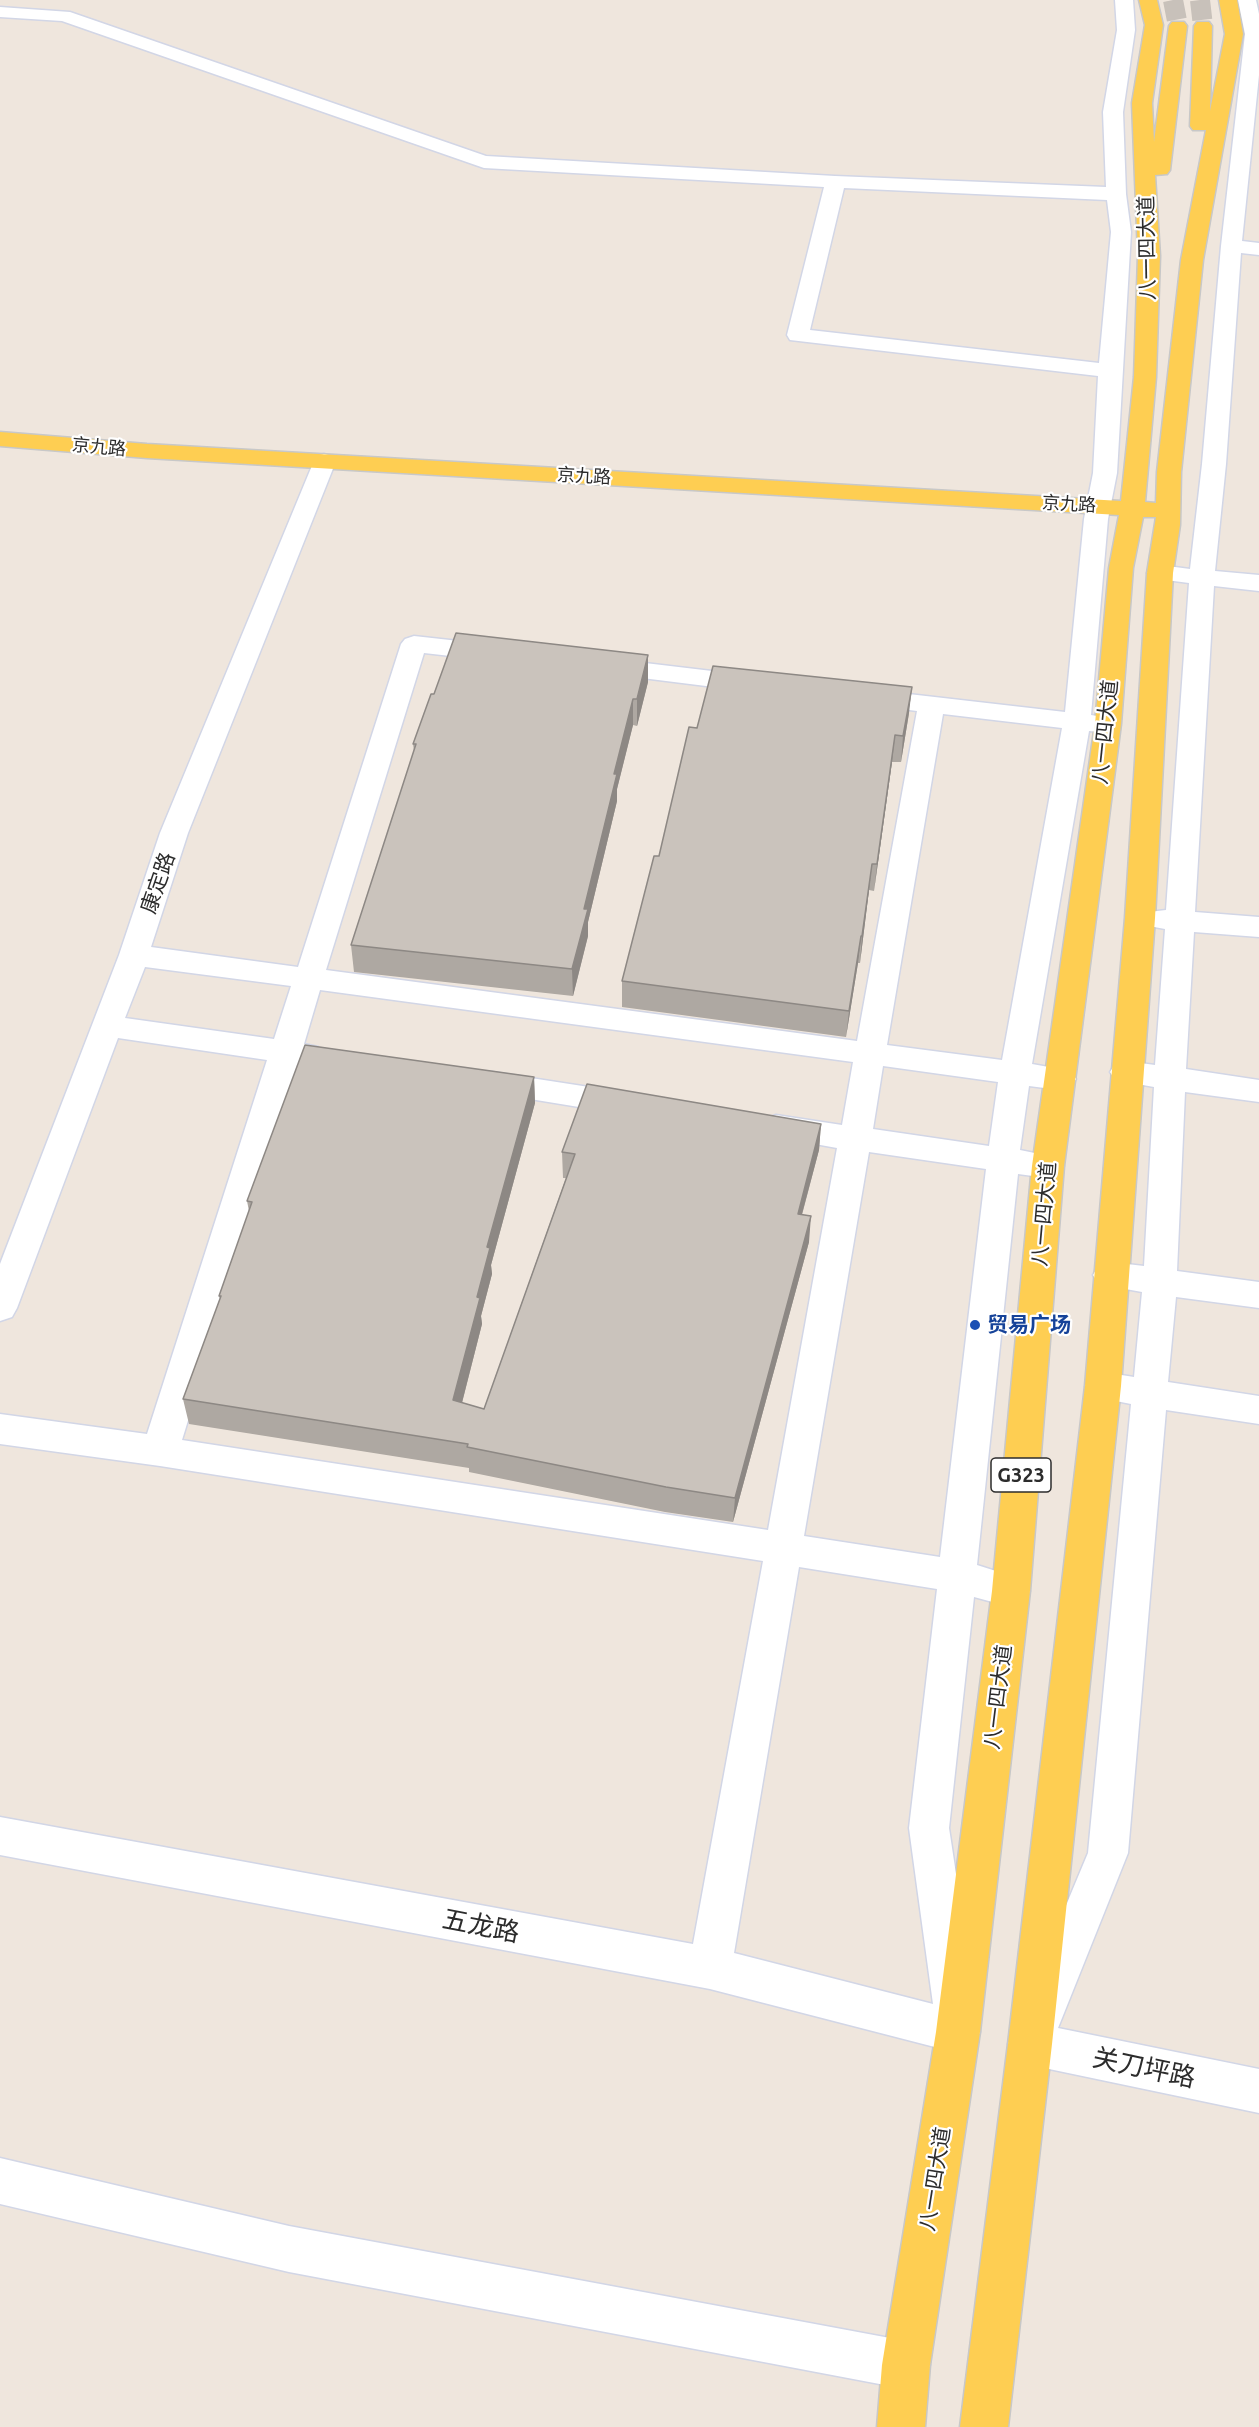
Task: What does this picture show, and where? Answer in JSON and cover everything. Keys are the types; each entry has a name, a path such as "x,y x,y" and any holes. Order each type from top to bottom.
{"main road":[{"name":"八一四大道","path":"901,2427 906,2365 958,2032 1011,1591 1048,1166 1060,1079 1093,723 1121,568 1114,514 1145,377 1149,256 1142,103 1154,25 1148,0"},
{"name":"八一四大道","path":"984,2427 1030,2044 1103,1386 1126,1072 1140,918 1160,573 1168,518 1169,472 1192,260 1234,34 1228,0"},
{"path":"1149,256 1178,26"},
{"path":"1192,260 1202,105 1203,27"},
{"name":"京九路","path":"0,439 321,468 1168,518"},
{"name":"京九路","path":"0,456 141,466 321,468"}],"street":[{"path":"1114,514 1105,474 1110,371 1121,232 1116,194 1113,112 1126,30 1124,0"},
{"path":"1030,2044 1108,1853 1160,1281 1179,920 1202,576 1214,464 1245,247 1254,34 1247,0"},
{"path":"0,12 64,16 484,162 835,182 1116,194"},
{"path":"835,182 798,335 1110,371"},
{"name":"康定路","path":"0,1308 134,955 174,833 321,468"},
{"path":"1160,573 1259,583"},
{"path":"160,1451 414,644 520,656"},
{"path":"579,663 778,687"},
{"path":"837,694 1093,723 1015,1073 1003,1160 929,1828 958,2032"},
{"path":"710,1968 931,705"},
{"path":"1140,918 1259,927"},
{"path":"134,955 1060,1079"},
{"path":"107,1026 332,1059"},
{"path":"1126,1072 1259,1091"},
{"path":"460,1078 658,1109"},
{"path":"751,1123 1048,1166"},
{"path":"1110,1275 1259,1295"},
{"path":"1103,1386 1259,1410"},
{"path":"0,1429 160,1451 958,1576 1011,1591"},
{"name":"五龙路","path":"0,1836 710,1968 958,2032"},
{"name":"关刀坪路","path":"1030,2044 1259,2091"},
{"path":"0,2181 289,2249 906,2365"}],"building":[{"path":"456,633 648,655 637,699 633,699 614,774 617,774 584,909 588,909 572,969 351,945 416,744 413,744"},
{"path":"713,666 912,687 903,736 895,735 877,864 872,864 849,1011 622,981 654,856 659,856 689,727 697,728"},
{"path":"305,1045 534,1077 487,1247 490,1248 477,1297 480,1298 453,1400 484,1409 575,1154 562,1152 587,1084 821,1124 798,1214 811,1216 735,1498 666,1487 467,1447 468,1444 183,1399 221,1296 219,1296 252,1202 247,1201"}],"tunnel":[{"path":"1173,0 1178,26"},
{"path":"1200,0 1203,26"}],"place":[{"name":"贸易广场","path":"975,1325"}]}
